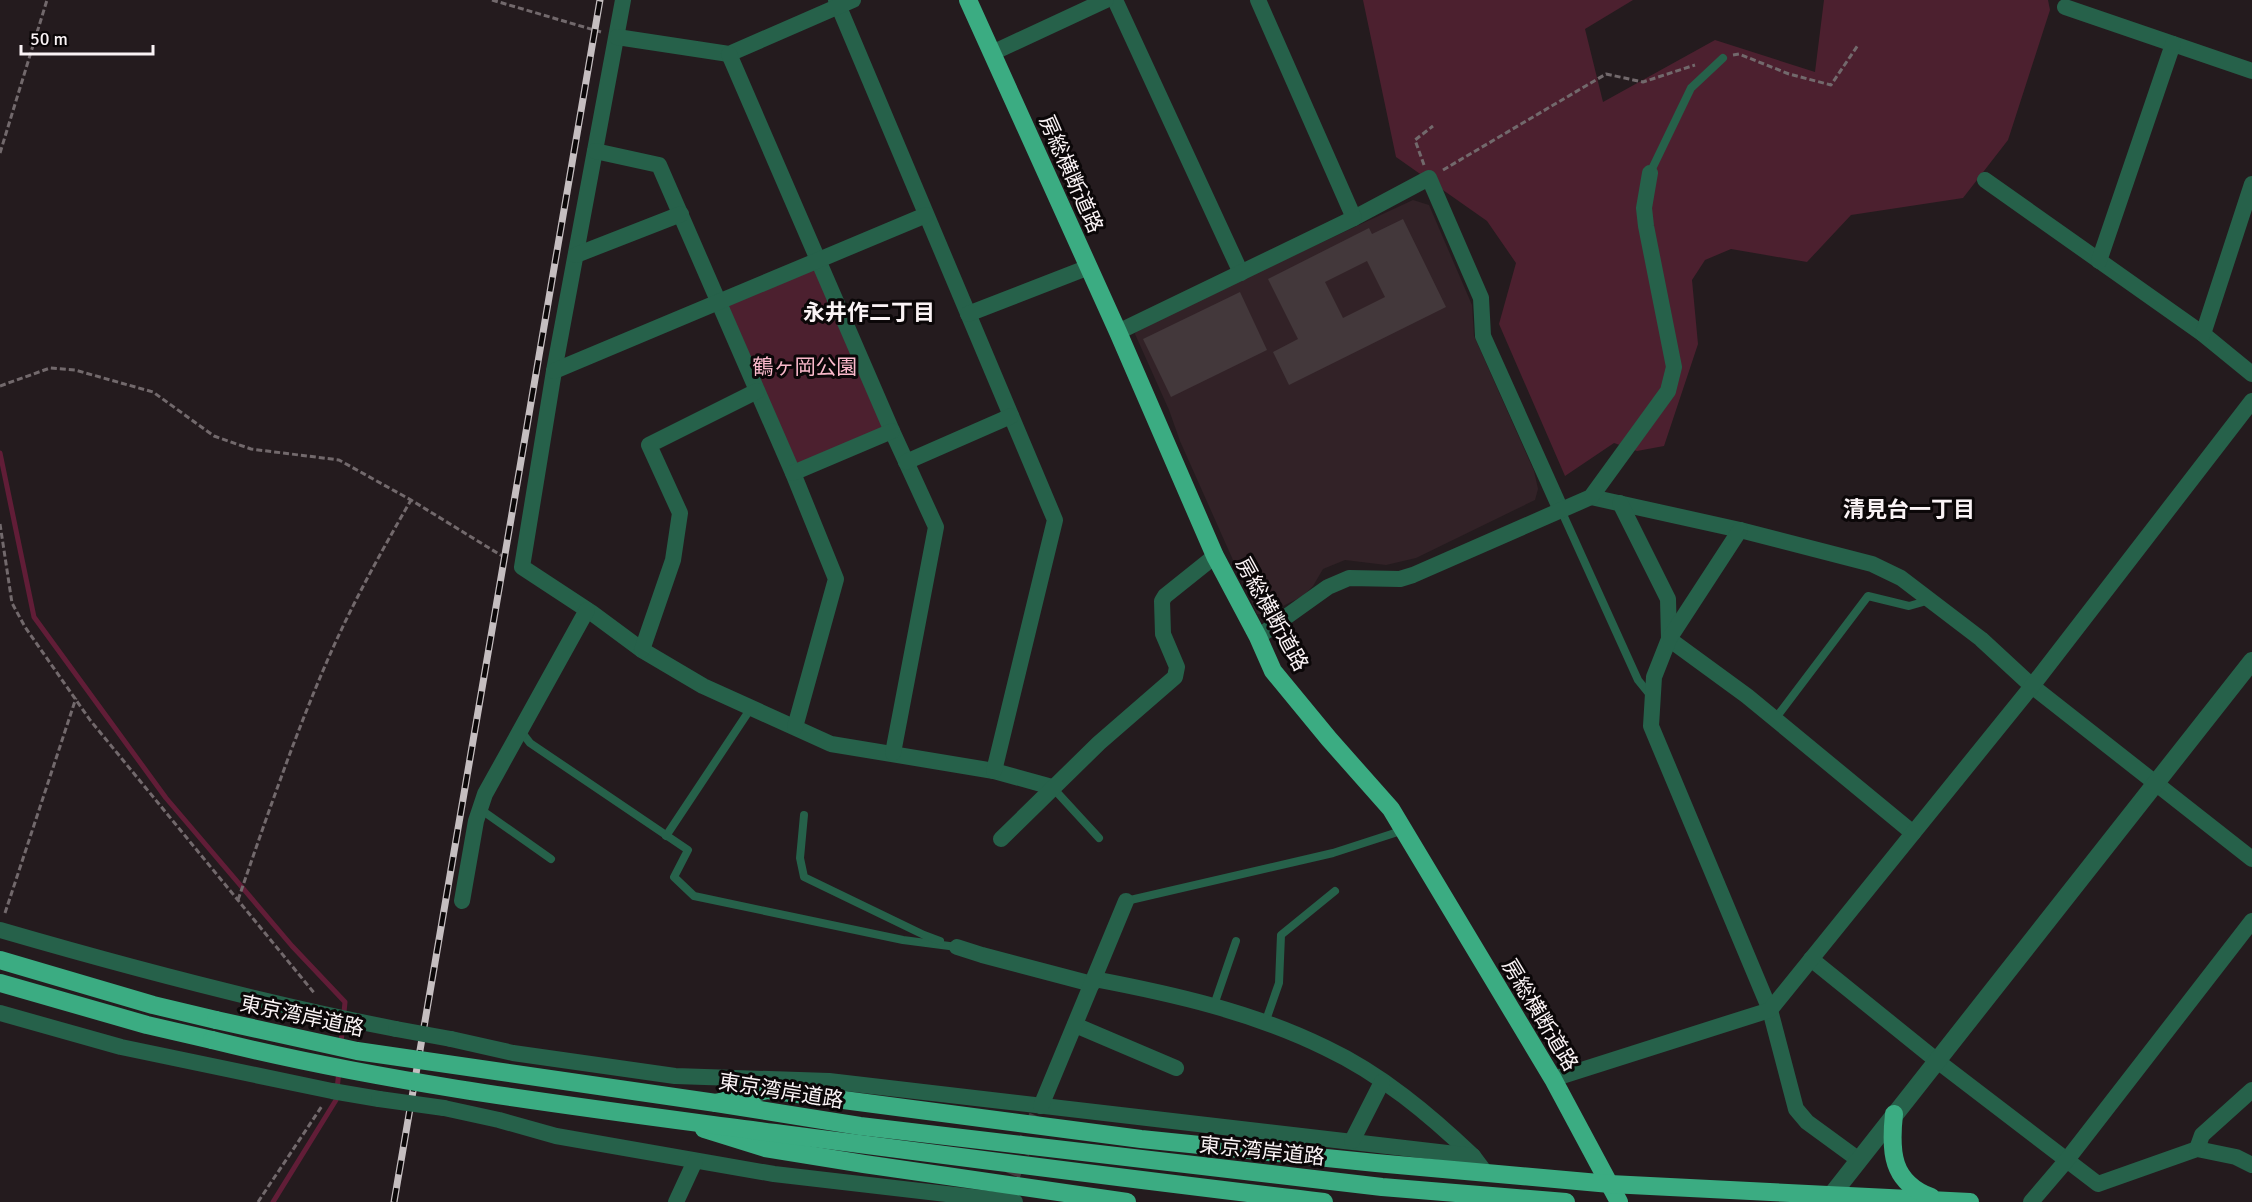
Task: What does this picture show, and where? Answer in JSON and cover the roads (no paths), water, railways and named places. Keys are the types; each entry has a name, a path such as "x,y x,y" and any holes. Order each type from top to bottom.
{"highway":[{"name":"房総横断道路","path":"968,0 1118,332 1215,556 1258,637 1273,671 1391,809 1552,1079 1619,1202"},
{"name":"東京湾岸道路","path":"0,960 153,1005 368,1053 860,1126 1382,1187 1566,1202"},
{"name":"東京湾岸道路","path":"0,983 147,1025 352,1071 674,1120 1149,1182 1324,1202"},
{"path":"716,1103 767,1090 1141,1139 1611,1184 1829,1198 1970,1202"},
{"path":"1894,1114 1892,1139 1899,1173 1909,1186 1940,1200"},
{"path":"674,1120 765,1148 1127,1202"}],"street":[{"path":"623,0 554,371 522,567 642,650 703,686 831,744 994,771 1052,788"},
{"path":"992,52 1075,7 1106,0"},
{"path":"1115,0 1241,273"},
{"path":"1258,0 1354,218"},
{"path":"617,37 729,54 843,2 926,215 1055,520 994,771"},
{"path":"2065,7 2252,71"},
{"path":"2099,261 2173,44"},
{"path":"729,54 892,431 936,527 893,753"},
{"path":"595,151 659,165 836,579 795,727"},
{"path":"1258,637 1328,587 1349,578 1400,579 1591,497 1668,391 1674,367 1647,236 1644,207 1650,173"},
{"path":"1118,332 1354,218 1429,178 1481,298 1483,336 1561,510"},
{"path":"1985,180 2203,334 2252,374"},
{"path":"2203,334 2252,184"},
{"path":"576,255 681,214"},
{"path":"554,371 926,215"},
{"path":"968,314 1089,267"},
{"path":"642,650 673,560 680,513 649,445 757,392"},
{"path":"1552,1079 1770,1010 2031,686 2252,401"},
{"path":"906,462 1011,416"},
{"path":"793,474 892,431"},
{"path":"1591,497 1740,530 1872,564 1902,579 1981,639 2031,686 2252,860"},
{"path":"1620,503 1668,599 1669,639"},
{"path":"1740,530 1669,639 1654,676 1651,726 1770,1010 1797,1109 1807,1122 1859,1160"},
{"path":"1001,839 1099,743 1175,677 1177,667 1163,633 1162,601 1165,596 1215,556"},
{"path":"462,901 476,821 485,794 587,610"},
{"path":"1669,639 1747,696 1913,833"},
{"path":"1829,1198 2252,661"},
{"path":"1041,1106 1126,901"},
{"path":"2031,1202 2066,1161 2252,921"},
{"path":"2,923 147,972 317,1014 513,1053 675,1076 829,1081 1473,1156"},
{"path":"957,947 1093,981 1151,990 1214,1005 1328,1048 1429,1114 1473,1156 1485,1172"},
{"path":"1811,959 1936,1060 2098,1184 2197,1149 2236,1158 2252,1165"},
{"path":"0,1014 121,1047 332,1091 444,1108 500,1120 556,1137 774,1174 1006,1201"},
{"path":"1075,1025 1176,1068"},
{"path":"1352,1141 1382,1082"},
{"path":"2197,1149 2202,1135 2252,1090"},
{"path":"676,1202 695,1161"}],"lane":[{"path":"1650,173 1691,88 1723,58"},
{"path":"1561,510 1638,680 1654,698"},
{"path":"1775,719 1868,596 1909,606 1930,600"},
{"path":"666,836 751,708"},
{"path":"520,730 530,743 688,850 674,877 694,896 903,940 957,947"},
{"path":"1052,788 1099,838"},
{"path":"480,809 551,859"},
{"path":"804,815 800,858 804,877 924,935 957,947"},
{"path":"1126,901 1333,853 1404,830"},
{"path":"1265,1023 1279,982 1281,935 1335,891"},
{"path":"1214,1005 1236,941"}],"waterway":[{"path":"0,453 34,617 166,798 292,946 345,1002 341,1043"},
{"path":"273,1202 336,1100 339,1070"}],"tunnel":[{"path":"1003,1197 1041,1106"}],"railway":[{"path":"394,1202 600,0"}],"district":[{"name":"永井作二丁目","path":"869,312"},
{"name":"清見台一丁目","path":"1909,509"}],"park label":[{"name":"鶴ヶ岡公園","path":"805,367"}]}
